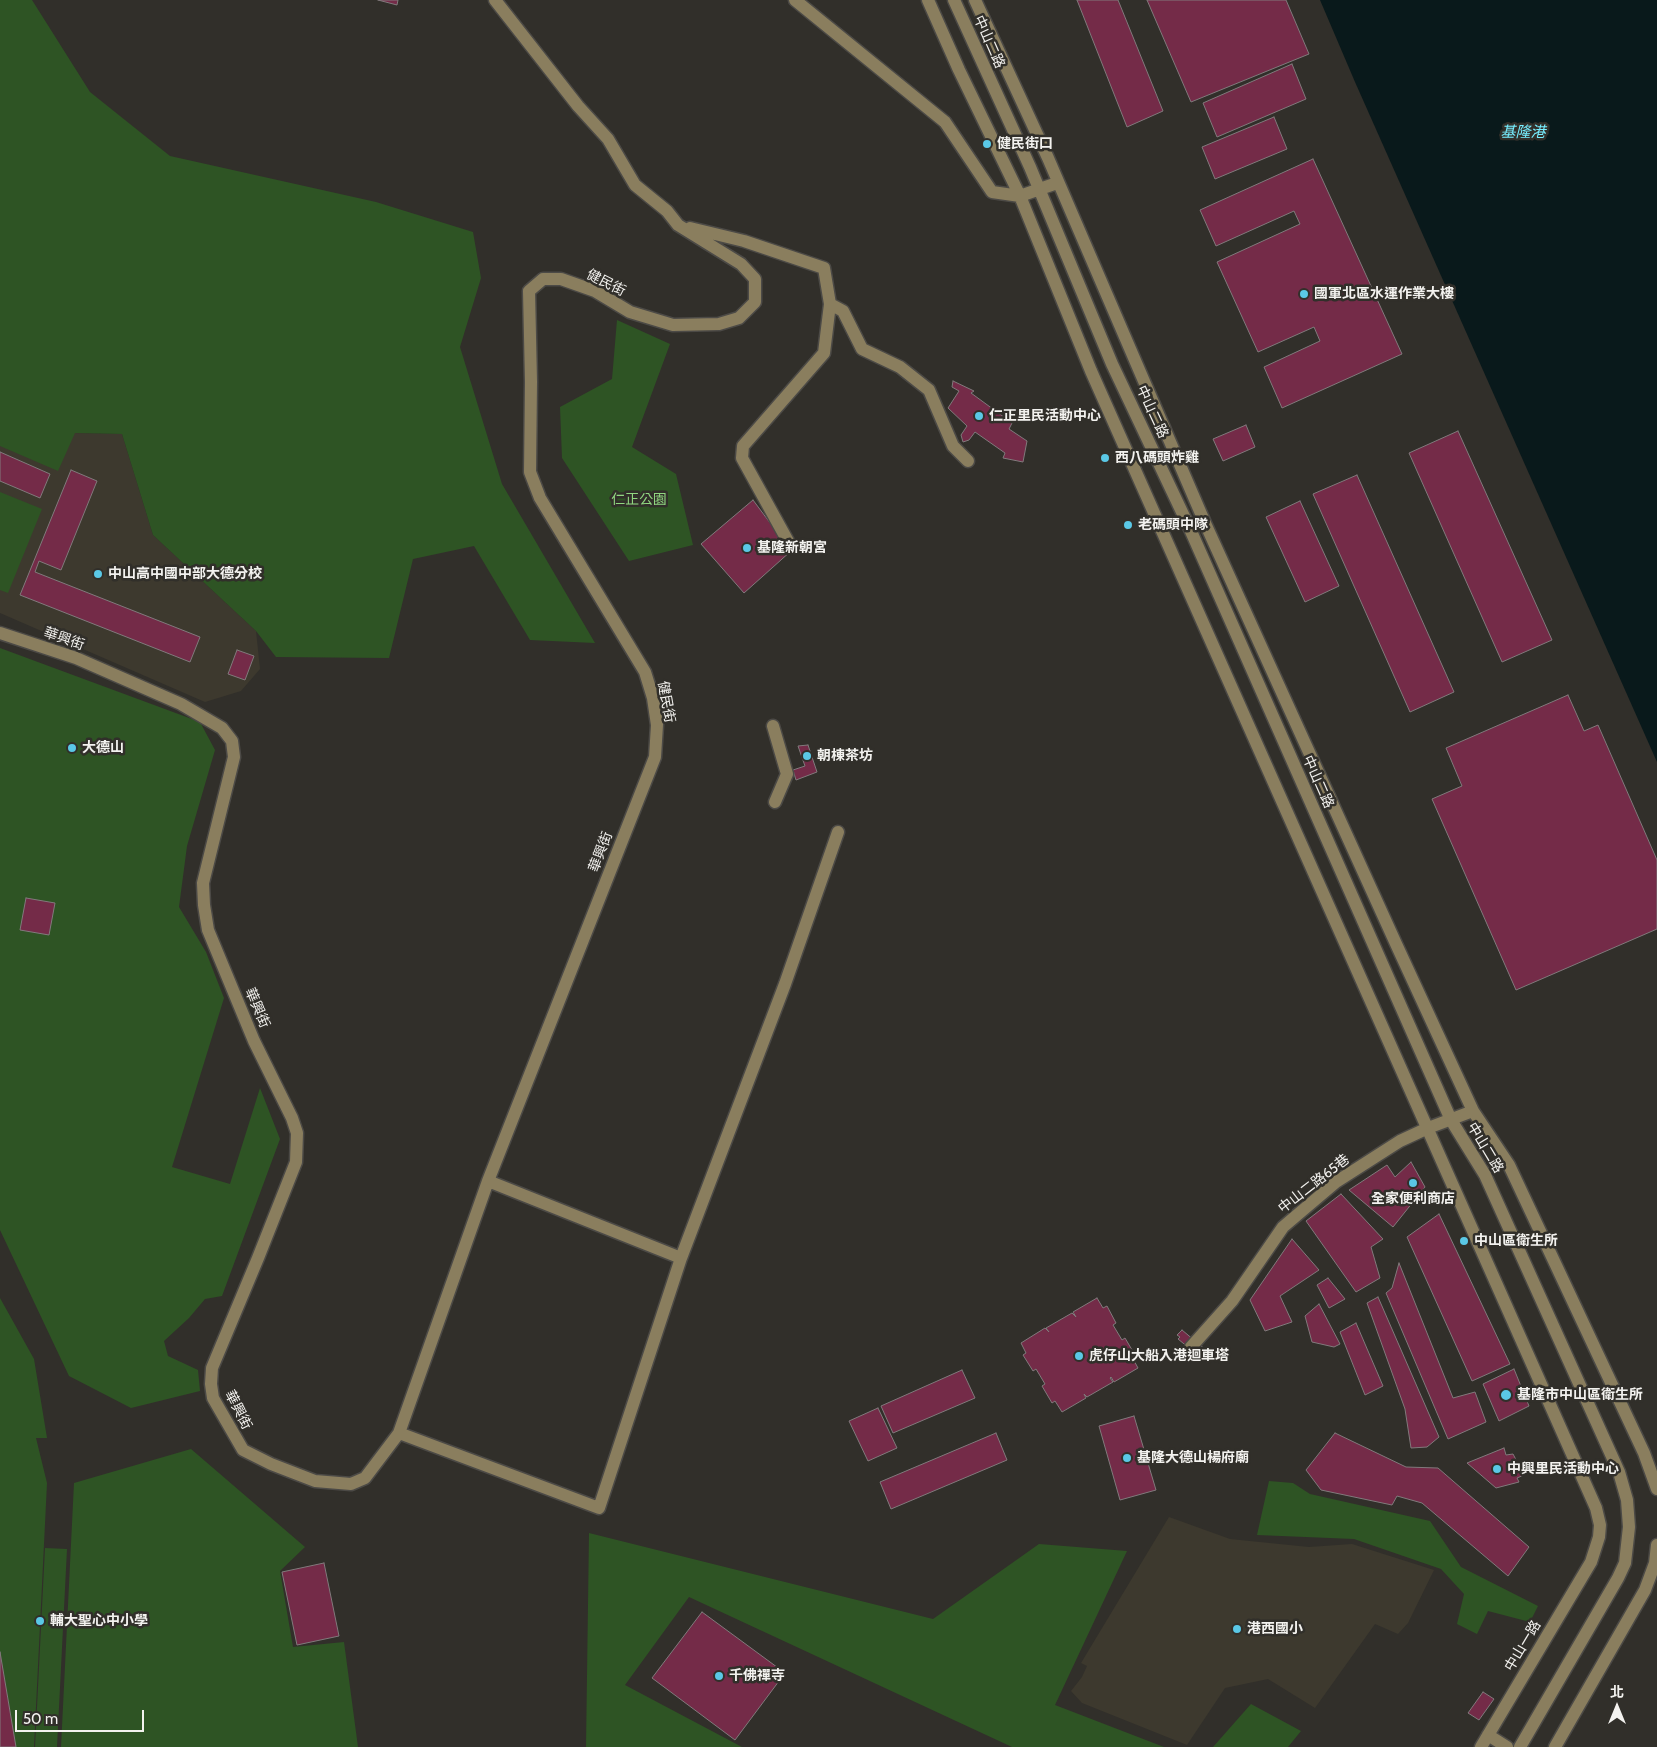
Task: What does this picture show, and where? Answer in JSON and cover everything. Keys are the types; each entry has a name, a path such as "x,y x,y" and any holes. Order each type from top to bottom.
{"street":[{"name":"健民街","path":"495,0 578,106 608,139 635,185 667,211 678,225 741,264 756,279 755,302 739,318 719,324 673,325 630,312 595,291 562,279 543,279 529,291 530,472 540,498 645,672 653,698 657,725 654,757"},
{"path":"795,0 945,122 992,192 1020,196 1057,183"},
{"path":"928,0 959,70 1020,196 1091,371 1428,1128"},
{"name":"中山二路","path":"954,0 1039,190 1112,364 1190,529 1450,1120 1485,1175 1619,1472 1628,1500 1629,1527 1625,1562 1618,1578 1520,1747"},
{"name":"中山二路","path":"975,0 1048,158 1057,183 1209,532 1397,946 1473,1111 1509,1165 1644,1453 1657,1489"},
{"path":"678,225 744,241 824,268 830,304 824,353 743,446 742,458 790,545"},
{"path":"830,304 843,311 862,349 900,367 929,390 953,446 968,461"},
{"name":"華興街","path":"0,633 76,658 181,704 222,728 232,741 234,757 203,883 208,930 254,1041 292,1118 297,1133 296,1162 212,1368 210,1384 213,1398 243,1450 271,1464 314,1481 351,1484 365,1478 399,1433 488,1181 654,757"},
{"path":"773,726 787,774 775,802"},
{"path":"399,1433 598,1508 681,1258 785,984 838,832"},
{"name":"中山二路65巷","path":"1192,1347 1232,1301 1283,1228 1336,1182 1400,1141 1473,1111"},
{"name":"中山一路","path":"1428,1128 1596,1508 1600,1525 1599,1537 1591,1562 1481,1747"},
{"path":"488,1181 681,1258"},
{"path":"1555,1747 1645,1590 1655,1563 1657,1545"},
{"path":"1488,1736 1507,1747"}],"shaded area":[{"name":"中山高中國中部大德分校","path":"0,401 75,433 122,434 153,535 256,631 260,669 241,691 205,702 0,613"},
{"name":"港西國小","path":"1169,1517 1230,1539 1309,1547 1352,1544 1434,1570 1408,1623 1398,1634 1375,1624 1315,1708 1268,1679 1225,1688 1187,1745 1082,1703 1071,1691 1082,1677 1087,1666 1081,1663"}],"green space":[{"path":"0,0 32,0 90,92 170,156 376,202 473,232 481,278 460,347 502,484 595,643 530,640 474,546 413,559 389,658 276,657 256,631 153,535 122,434 75,433 58,471 0,446"},
{"name":"仁正公園","path":"617,320 670,344 632,447 676,474 693,545 629,561 562,458 560,407 612,379"},
{"path":"0,492 42,509 8,593 0,590"},
{"path":"0,648 200,722 215,750 187,846 179,907 206,952 224,998 172,1167 230,1184 260,1088 280,1139 222,1296 205,1299 189,1318 164,1341 168,1356 198,1370 200,1391 131,1408 69,1376 0,1230"},
{"path":"0,1298 34,1359 47,1438 36,1438 47,1483 34,1747 16,1747 0,1652"},
{"path":"191,1449 305,1547 280,1571 293,1647 344,1642 358,1747 61,1747 74,1483"},
{"path":"1269,1481 1293,1483 1310,1494 1430,1521 1461,1567 1538,1606 1530,1622 1488,1611 1477,1634 1457,1624 1464,1594 1441,1569 1354,1539 1257,1535"},
{"path":"589,1533 933,1619 1039,1544 1127,1551 1055,1705 1164,1747 1012,1747 689,1597 625,1685 742,1747 586,1747"},
{"path":"45,1548 67,1549 57,1747 35,1747"},
{"path":"1251,1704 1301,1731 1288,1747 1213,1747"}],"water":[{"name":"基隆港","path":"1320,0 1657,0 1657,762 1355,82"}],"building":[{"path":"378,0 398,0 397,5"},
{"path":"1077,0 1118,0 1163,111 1127,127"},
{"path":"1147,0 1286,0 1309,54 1191,102"},
{"path":"1292,64 1306,99 1217,137 1203,103"},
{"path":"1274,117 1287,149 1215,179 1202,147"},
{"name":"國軍北區水運作業大樓","path":"1313,159 1402,354 1282,408 1264,367 1320,341 1314,327 1258,352 1217,262 1300,224 1294,211 1216,246 1200,210"},
{"name":"仁正里民活動中心","path":"953,381 974,391 971,393 1012,423 1009,429 1027,441 1023,462 1003,458 1005,453 975,432 969,440 963,442 961,435 967,426 948,408 959,391 952,387"},
{"path":"1246,425 1255,447 1223,461 1213,439"},
{"path":"1458,431 1552,640 1502,662 1409,453"},
{"path":"0,452 50,474 40,498 0,481"},
{"path":"71,470 97,481 61,570 39,561 35,572 200,637 190,662 20,595"},
{"path":"1357,475 1454,692 1410,712 1313,494"},
{"name":"基隆新朝宮","path":"753,500 791,551 744,593 701,544"},
{"path":"1300,501 1339,586 1305,602 1266,517"},
{"path":"237,650 254,656 245,680 228,674"},
{"path":"1568,695 1584,731 1598,725 1657,860 1657,929 1516,990 1432,799 1462,786 1446,748"},
{"name":"朝棟茶坊","path":"808,745 817,772 796,780 793,770 805,766 798,746"},
{"path":"26,898 55,903 49,935 20,930"},
{"path":"1411,1162 1425,1187 1393,1227 1349,1190 1387,1165 1395,1177"},
{"path":"1341,1194 1383,1239 1371,1247 1380,1278 1356,1292 1306,1221"},
{"path":"1439,1214 1510,1364 1472,1381 1407,1237"},
{"path":"1292,1239 1319,1270 1280,1296 1292,1322 1265,1331 1250,1300"},
{"path":"1399,1263 1453,1398 1475,1392 1486,1422 1448,1439 1386,1293 1392,1288"},
{"path":"1328,1278 1345,1299 1329,1308 1317,1285"},
{"path":"1378,1297 1439,1437 1427,1447 1411,1448 1405,1409 1367,1303"},
{"name":"虎仔山大船入港迴車塔","path":"1097,1298 1103,1308 1107,1306 1116,1323 1113,1325 1122,1340 1125,1338 1135,1355 1132,1357 1138,1368 1114,1382 1111,1377 1113,1382 1087,1397 1084,1394 1086,1398 1062,1412 1055,1401 1052,1403 1042,1386 1045,1384 1036,1369 1033,1371 1023,1355 1026,1353 1021,1343 1045,1328 1049,1332 1046,1328 1072,1313 1076,1317 1073,1312"},
{"path":"1319,1304 1340,1344 1334,1347 1312,1342 1305,1316"},
{"path":"1356,1323 1383,1386 1365,1395 1340,1332"},
{"path":"1182,1330 1213,1356 1209,1361 1206,1359 1205,1361 1178,1339 1180,1337 1177,1335"},
{"name":"基隆市中山區衛生所","path":"1514,1369 1529,1406 1499,1421 1483,1384"},
{"path":"962,1370 975,1398 893,1433 881,1406"},
{"path":"878,1408 897,1448 868,1461 849,1421"},
{"name":"基隆大德山楊府廟","path":"1134,1416 1156,1490 1120,1500 1099,1426"},
{"path":"996,1433 1007,1460 891,1509 880,1482"},
{"path":"1335,1433 1406,1467 1438,1468 1529,1547 1508,1576 1422,1503 1397,1496 1392,1505 1321,1490 1306,1470"},
{"name":"中興里民活動中心","path":"1504,1448 1506,1455 1513,1454 1524,1475 1517,1478 1519,1482 1496,1488 1467,1463"},
{"path":"324,1563 339,1636 297,1645 282,1572"},
{"name":"千佛禪寺","path":"702,1612 785,1673 735,1740 652,1678"},
{"path":"0,1652 16,1747 0,1747"},
{"path":"1483,1692 1494,1699 1479,1720 1468,1713"}],"place":[{"name":"健民街口","path":"987,144"},
{"name":"國軍北區水運作業大樓","path":"1304,294"},
{"name":"仁正里民活動中心","path":"979,416"},
{"name":"西八碼頭炸雞","path":"1105,458"},
{"name":"老碼頭中隊","path":"1128,525"},
{"name":"基隆新朝宮","path":"747,548"},
{"name":"中山高中國中部大德分校","path":"98,574"},
{"name":"大德山","path":"72,748"},
{"name":"朝棟茶坊","path":"807,756"},
{"name":"全家便利商店","path":"1413,1183"},
{"name":"中山區衛生所","path":"1464,1241"},
{"name":"虎仔山大船入港迴車塔","path":"1079,1356"},
{"name":"基隆市中山區衛生所","path":"1506,1395"},
{"name":"基隆大德山楊府廟","path":"1127,1458"},
{"name":"中興里民活動中心","path":"1497,1469"},
{"name":"輔大聖心中小學","path":"40,1621"},
{"name":"港西國小","path":"1237,1629"},
{"name":"千佛禪寺","path":"719,1676"}]}
